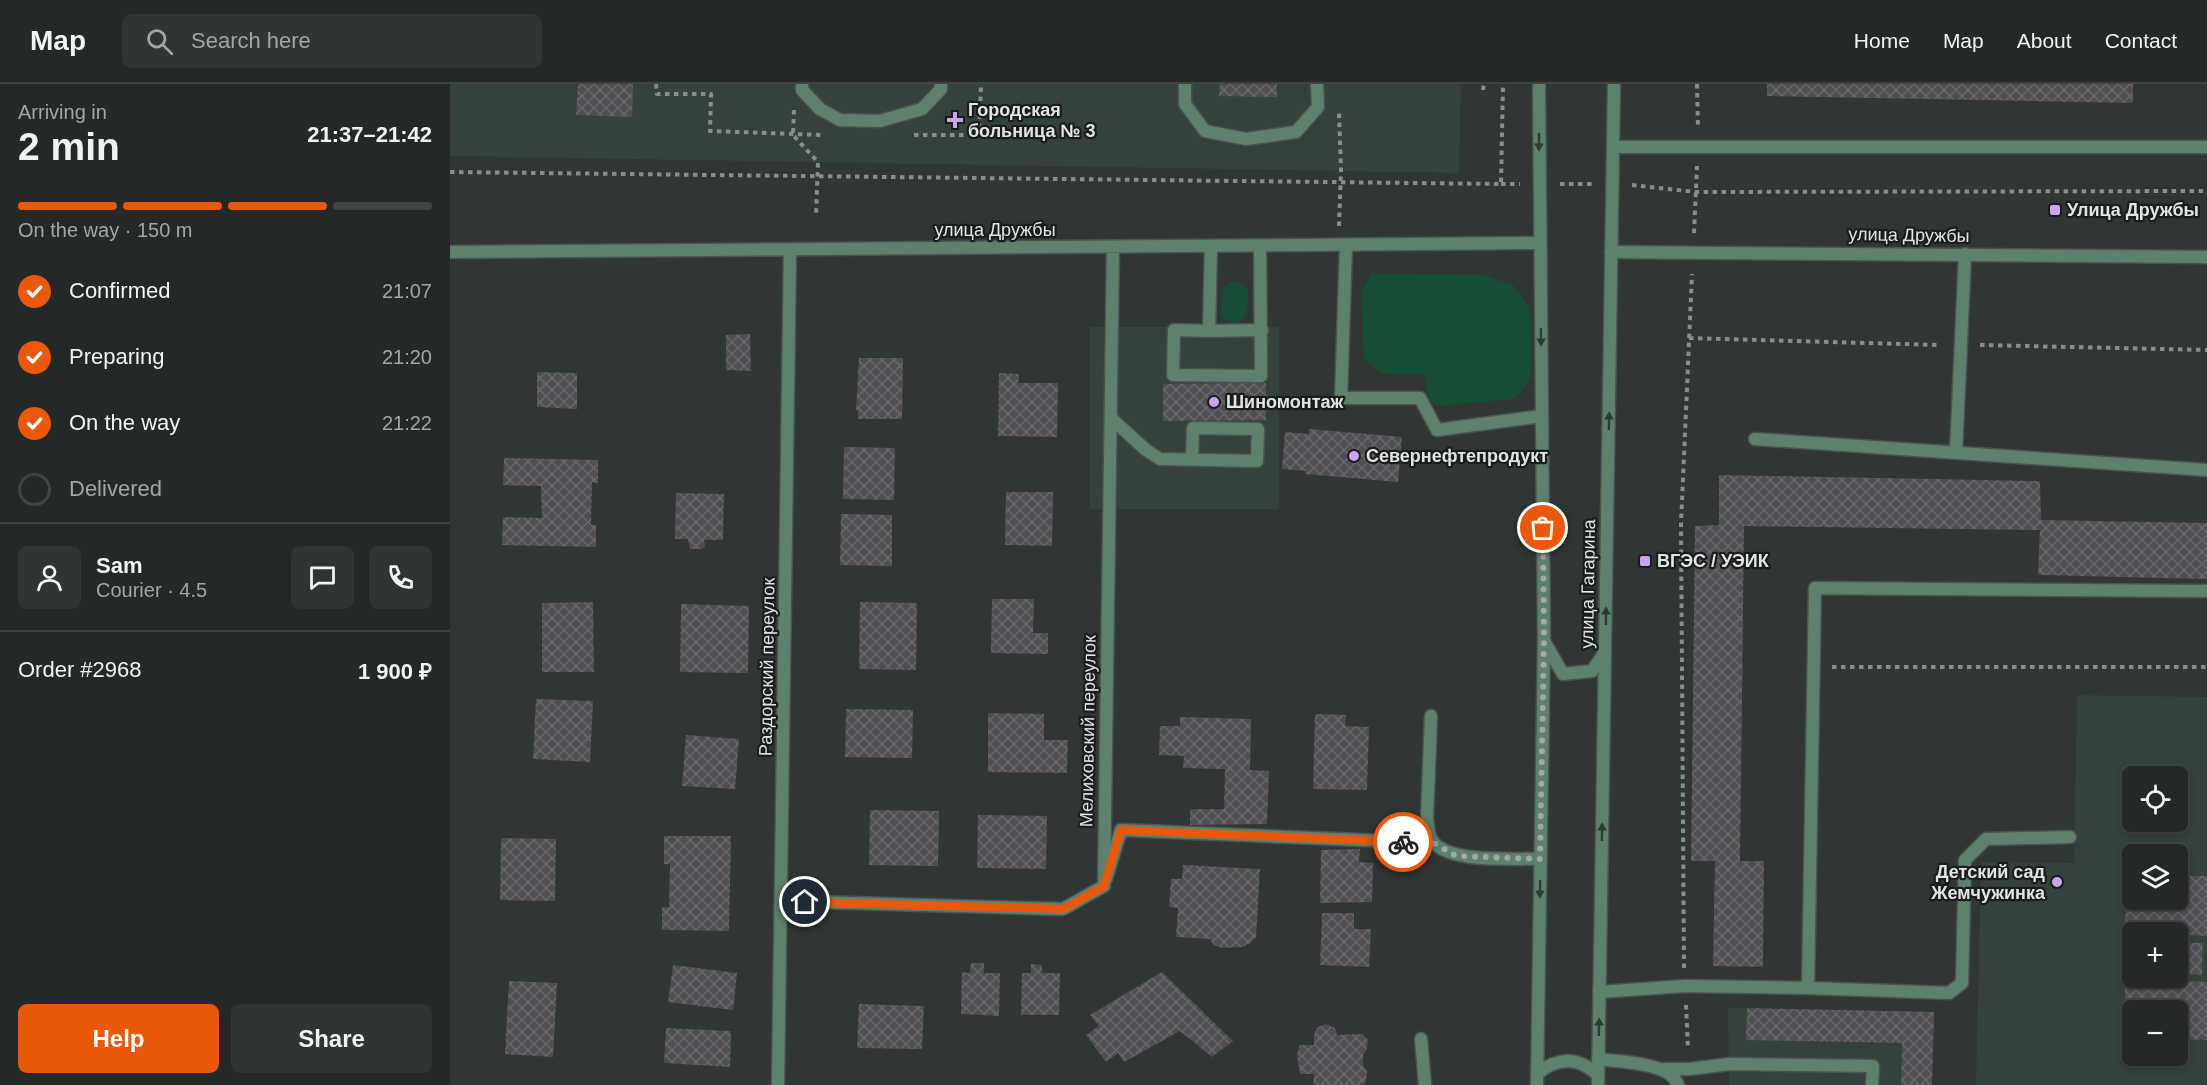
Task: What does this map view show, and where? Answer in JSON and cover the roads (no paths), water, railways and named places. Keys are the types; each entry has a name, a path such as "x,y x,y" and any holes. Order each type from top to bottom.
{"street":[{"path":"802,84 802,90 820,109 840,120 880,121 921,109 941,89 941,84"},
{"path":"1185,84 1185,104 1205,131 1246,139 1296,132 1318,107 1317,84"},
{"path":"1537,1080 1544,640 1539,84"},
{"name":"улица Гагарина","path":"1598,1080 1614,84"},
{"path":"1613,147 2207,147"},
{"name":"улица Дружбы","path":"450,252 1539,243"},
{"path":"1342,245 1341,398 1420,398 1437,430 1542,416"},
{"path":"1209,331 1211,246"},
{"path":"1260,246 1262,330 1261,376 1173,375 1174,330 1262,330"},
{"name":"Мелиховский переулок","path":"1104,886 1113,247"},
{"name":"Раздорский переулок","path":"778,1085 790,250"},
{"name":"улица Дружбы","path":"1611,252 1693,250 2207,257"},
{"path":"1956,453 1965,254"},
{"path":"1111,418 1146,450 1160,459 1257,461 1258,429 1193,428 1192,459"},
{"path":"1755,439 2207,470"},
{"path":"1808,988 1815,588 2207,591"},
{"path":"1544,640 1563,674 1592,671 1605,652"},
{"path":"1431,716 1427,818 1429,834 1434,843"},
{"path":"782,901 1064,909 1104,886 1121,830 1434,843 1456,856 1540,859"},
{"path":"1599,992 1684,986 1949,993 1962,983 1965,860 1986,839 2070,837"},
{"path":"1421,1039 1425,1085"},
{"path":"1598,1059 1664,1069 1689,1069 1730,1064 1873,1066 1872,1085"},
{"path":"1537,1080 1557,1061 1568,1060 1590,1067 1598,1080"},
{"path":"1664,1069 1676,1079 1678,1085"}],"place":[{"name":"Городская больница № 3","path":"955,120"},
{"name":"Улица Дружбы","path":"2055,210"},
{"name":"Шиномонтаж","path":"1214,402"},
{"name":"Севернефтепродукт","path":"1354,456"},
{"name":"ВГЭС / УЭИК","path":"1645,561"},
{"name":"Детский сад Жемчужинка","path":"2057,882"}]}
